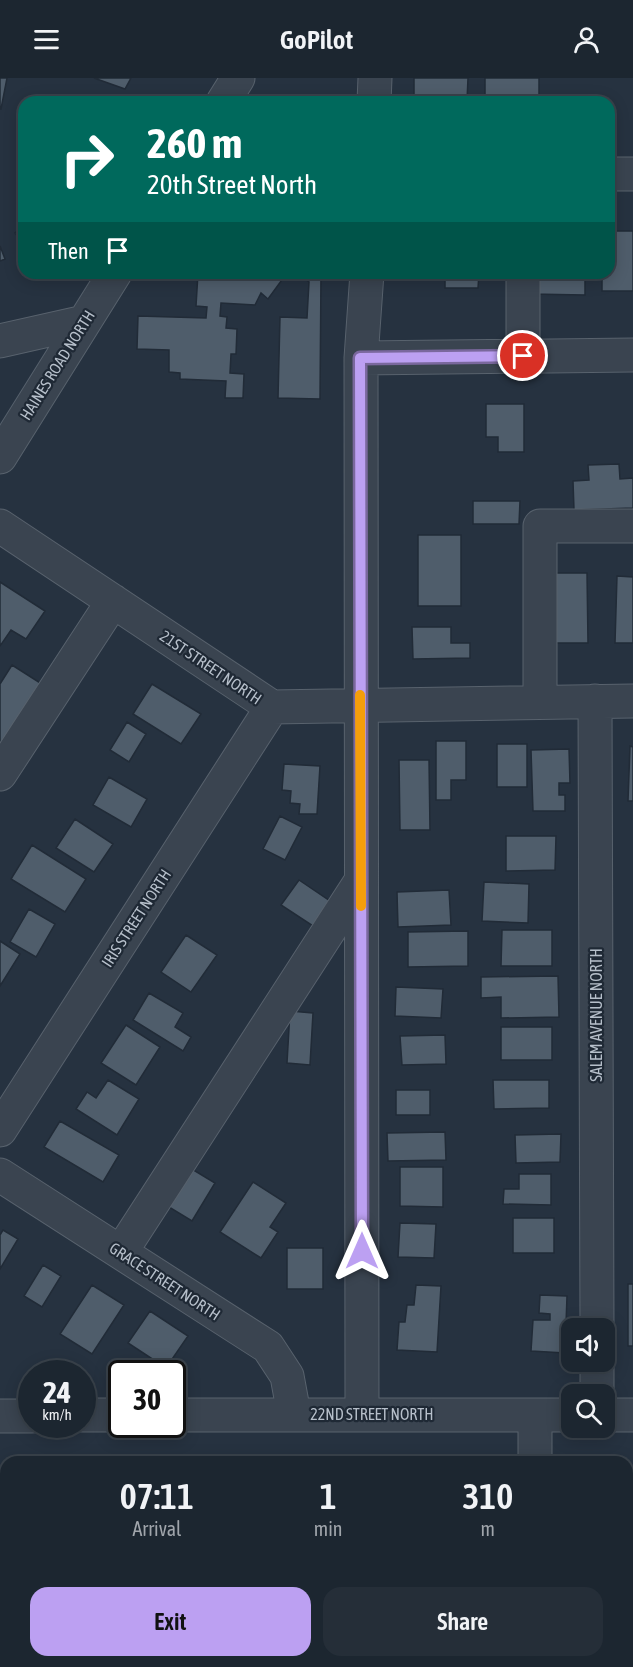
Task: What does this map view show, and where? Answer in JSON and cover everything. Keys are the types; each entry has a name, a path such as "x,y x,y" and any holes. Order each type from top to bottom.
{"street":[{"path":"227,96 238,78"},
{"path":"375,78 375,96"},
{"path":"615,174 633,174"},
{"name":"HAINES ROAD NORTH","path":"0,458 111,279"},
{"path":"362,1413 360,358 367,279"},
{"path":"523,279 523,356"},
{"path":"0,341 84,322"},
{"path":"360,358 633,356"},
{"name":"21ST STREET NORTH","path":"0,526 272,706 633,701"},
{"path":"540,702 540,526 633,526"},
{"path":"0,774 113,601"},
{"name":"SALEM AVENUE NORTH","path":"595,701 597,1318"},
{"name":"IRIS STREET NORTH","path":"0,1130 272,706"},
{"path":"121,1252 361,881"},
{"name":"GRACE STREET NORTH","path":"0,1175 268,1347 287,1376 294,1414"},
{"name":"22ND STREET NORTH","path":"186,1415 362,1413 561,1415"},
{"path":"535,1415 535,1456"},
{"path":"615,1415 633,1415"},
{"path":"0,1416 18,1416"}],"building":[{"path":"0,78 7,78 1,109 0,109"},
{"path":"94,78 131,78 125,89"},
{"path":"414,78 468,78 467,96 414,96"},
{"path":"485,78 539,78 539,96 485,96"},
{"path":"615,231 633,231 633,291 602,291 602,279 615,279"},
{"path":"0,246 5,259 0,261"},
{"path":"198,279 283,279 268,299 261,293 255,305 221,303 220,316 227,317 226,328 237,329 236,354 231,354 230,373 244,374 243,398 225,398 226,381 180,379 180,373 169,372 169,350 137,349 138,316 206,318 207,307 196,306"},
{"path":"305,279 321,279 320,399 278,398 280,317 307,318 309,282"},
{"path":"445,279 479,279 478,288 445,288"},
{"path":"532,279 585,279 585,295 531,294"},
{"path":"486,404 524,404 524,452 498,452 498,437 486,437"},
{"path":"619,464 620,479 633,478 633,508 574,510 573,481 589,480 588,465"},
{"path":"473,501 520,501 519,524 473,524"},
{"path":"418,535 461,535 461,606 418,606"},
{"path":"555,573 587,573 588,643 555,643"},
{"path":"617,576 633,577 633,643 615,643"},
{"path":"0,582 45,611 26,639 11,630 0,646"},
{"path":"412,627 451,627 451,643 470,643 470,658 413,659"},
{"path":"12,665 45,686 0,759 0,684"},
{"path":"152,684 201,714 181,744 133,714"},
{"path":"127,722 146,734 129,762 110,750"},
{"path":"436,741 466,741 466,780 451,780 451,800 436,800"},
{"path":"497,744 527,744 527,787 497,787"},
{"path":"630,746 633,747 633,801 628,801"},
{"path":"569,749 570,783 559,783 559,795 565,795 565,811 533,811 531,750"},
{"path":"399,760 429,760 430,830 400,830"},
{"path":"284,764 320,766 317,814 299,814 300,804 290,803 291,791 282,790"},
{"path":"109,777 147,799 131,827 93,805"},
{"path":"280,816 302,827 285,860 263,849"},
{"path":"75,819 113,844 94,872 56,848"},
{"path":"506,836 556,836 555,870 506,871"},
{"path":"32,845 86,879 65,912 11,879"},
{"path":"299,880 330,901 313,926 281,905"},
{"path":"484,882 529,884 528,923 482,921"},
{"path":"449,890 451,925 398,927 397,892"},
{"path":"29,909 55,924 36,957 10,942"},
{"path":"502,930 552,930 552,966 501,966"},
{"path":"468,931 468,966 408,967 408,932"},
{"path":"186,935 217,955 191,992 161,972"},
{"path":"0,941 20,954 0,986"},
{"path":"558,976 559,1017 501,1018 501,997 481,998 481,977"},
{"path":"396,987 443,989 441,1018 395,1016"},
{"path":"149,993 183,1013 175,1027 191,1037 183,1051 133,1020"},
{"path":"290,1011 313,1013 310,1065 287,1063"},
{"path":"126,1025 160,1047 136,1085 101,1063"},
{"path":"501,1027 552,1027 552,1060 501,1060"},
{"path":"445,1035 446,1064 402,1065 400,1036"},
{"path":"108,1080 139,1099 117,1135 76,1109 87,1092 96,1098"},
{"path":"493,1080 549,1080 549,1108 494,1109"},
{"path":"396,1090 430,1090 430,1115 396,1115"},
{"path":"60,1121 119,1155 103,1182 44,1147"},
{"path":"445,1132 446,1160 388,1161 387,1133"},
{"path":"561,1134 560,1162 516,1163 515,1135"},
{"path":"182,1163 215,1183 192,1221 159,1201"},
{"path":"400,1167 443,1167 443,1207 400,1206"},
{"path":"519,1174 551,1174 551,1205 503,1204 504,1189 519,1189"},
{"path":"253,1182 286,1203 270,1227 278,1232 261,1258 220,1232"},
{"path":"513,1218 554,1218 554,1253 513,1253"},
{"path":"400,1223 436,1224 434,1258 398,1257"},
{"path":"3,1230 18,1239 0,1269 0,1235"},
{"path":"287,1248 323,1248 323,1289 287,1289"},
{"path":"43,1265 61,1276 42,1307 24,1296"},
{"path":"628,1284 633,1284 633,1346 628,1346"},
{"path":"92,1285 124,1305 92,1354 60,1334"},
{"path":"416,1285 441,1286 437,1352 397,1350 399,1322 405,1322 407,1305 414,1305"},
{"path":"540,1295 567,1296 566,1318 561,1318 561,1353 531,1351 533,1320 550,1320 550,1314 539,1313"},
{"path":"150,1311 188,1336 172,1360 154,1360 128,1343"}],"slow traffic":[{"path":"360,695 361,906"}],"route":[{"path":"362,1251 360,358 523,356"}]}
